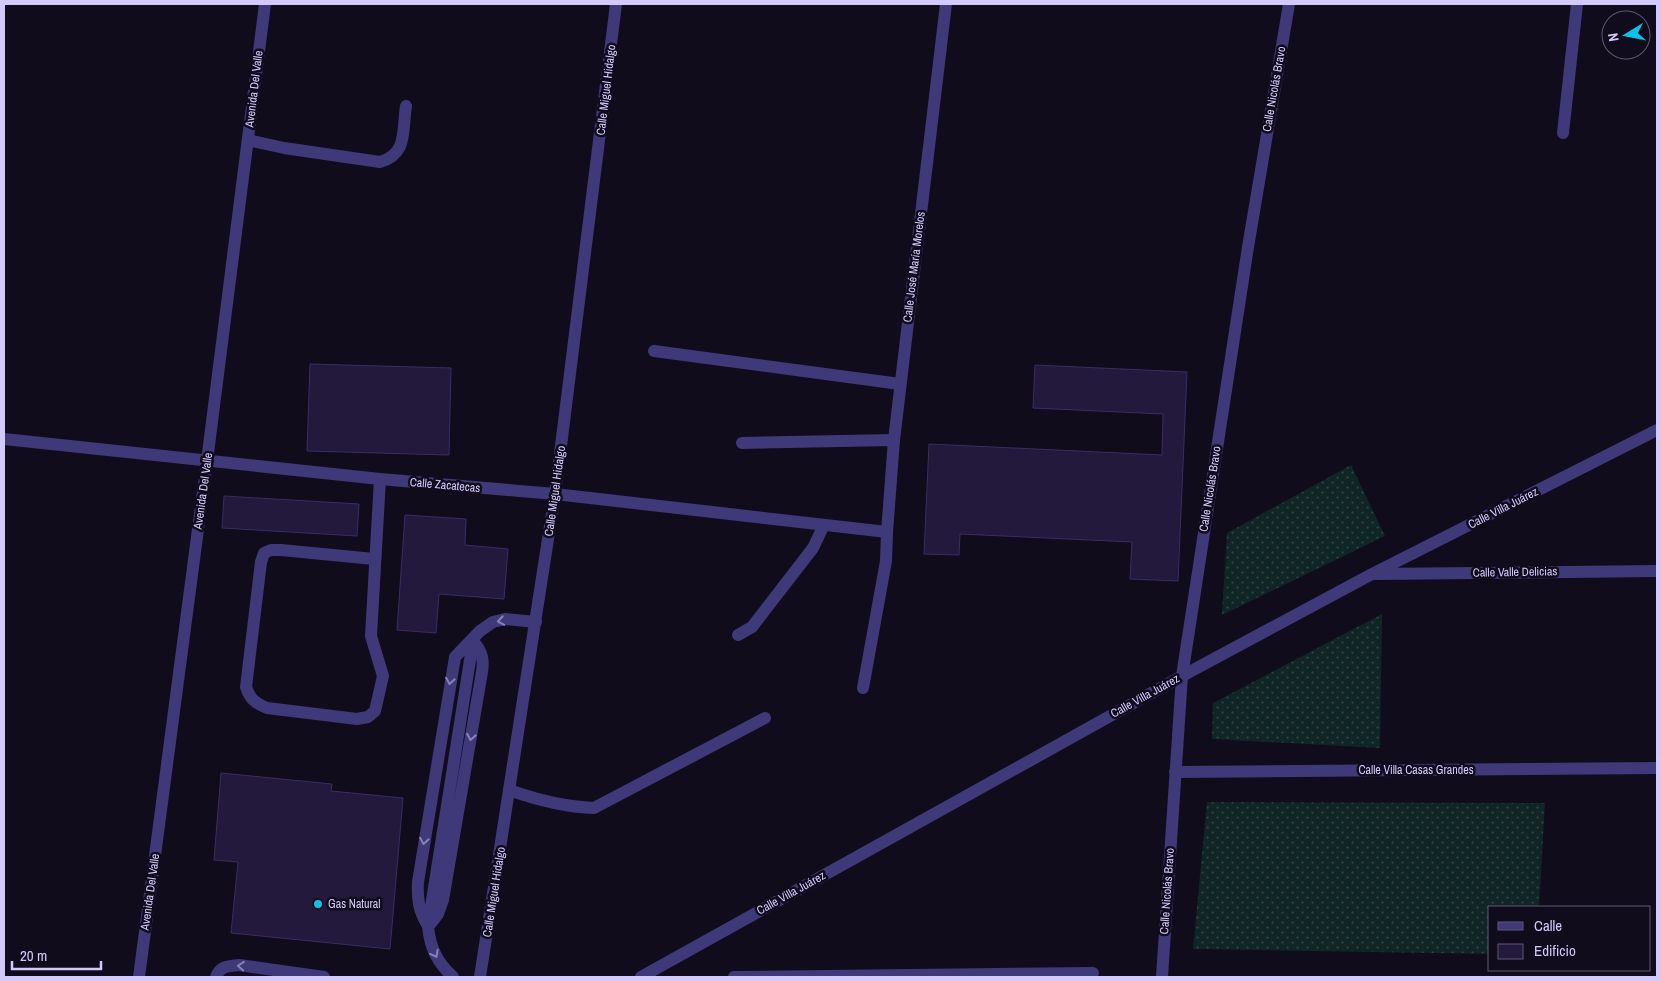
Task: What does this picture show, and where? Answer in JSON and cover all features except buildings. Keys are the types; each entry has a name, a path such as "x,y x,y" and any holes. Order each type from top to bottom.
{"street":[{"name":"Avenida Del Valle","path":"139,977 208,461 265,4"},
{"name":"Calle Miguel Hidalgo","path":"480,977 555,494 616,4"},
{"name":"Calle José María Morelos","path":"863,688 886,561 894,440 900,384 946,4"},
{"name":"Calle Nicolás Bravo","path":"1162,977 1182,676 1245,266 1289,4"},
{"path":"1563,133 1578,4"},
{"path":"248,140 284,148 380,162 392,159 400,151 406,106"},
{"path":"654,351 900,384"},
{"name":"Calle Villa Juárez","path":"641,977 1182,676 1372,574 1657,430"},
{"name":"Calle Zacatecas","path":"4,439 380,479 555,494 887,532"},
{"path":"742,443 894,440"},
{"path":"374,559 281,550 271,550 264,554 261,562 246,686 249,697 256,704 267,708 357,719 368,717 375,711 383,676 371,636 380,479"},
{"path":"738,635 752,627 813,548 824,524"},
{"name":"Calle Valle Delicias","path":"1372,574 1657,571"},
{"path":"453,977 435,957 429,943 428,926 419,911 417,899 419,873 452,668 455,657 462,648 473,641 480,631 492,622 505,619 536,622"},
{"path":"428,926 438,914 443,900 482,672 481,649 473,641"},
{"path":"509,790 536,800 574,808 594,808 765,718"},
{"name":"Calle Villa Casas Grandes","path":"1175,772 1657,768"},
{"path":"216,977 218,971 228,966 239,965 324,977"},
{"path":"734,977 1093,973"}],"green space":[{"path":"1351,465 1385,536 1222,615 1227,533"},
{"path":"1382,614 1380,748 1212,739 1213,703"},
{"path":"1207,802 1545,803 1539,906 1488,906 1488,954 1193,949"}],"place":[{"name":"Gas Natural","path":"318,904"}]}
